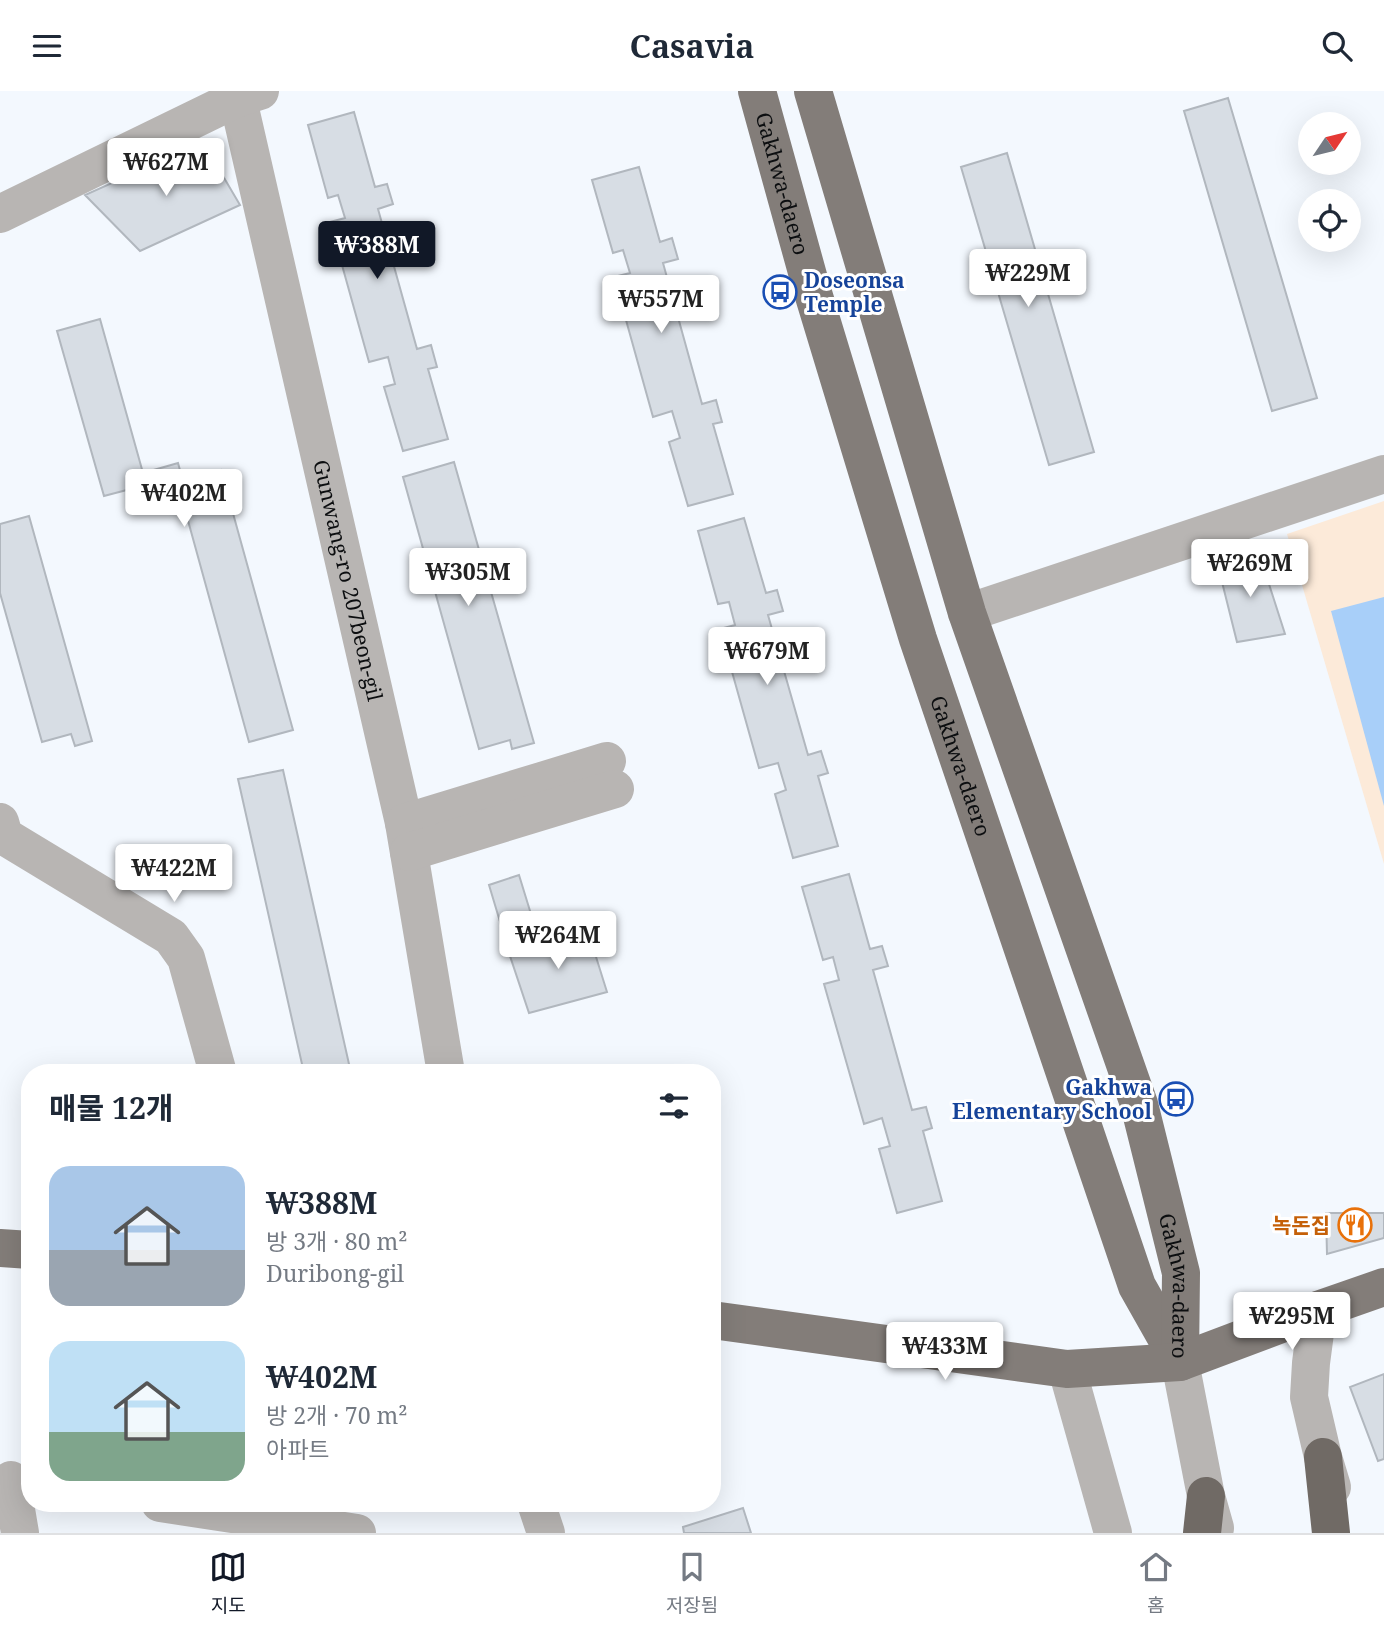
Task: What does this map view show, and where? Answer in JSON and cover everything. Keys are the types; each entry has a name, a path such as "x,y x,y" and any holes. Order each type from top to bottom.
{"highway":[{"path":"1323,1457 1331,1533"}],"main road":[{"name":"Gakhwa-daero","path":"757,91 810,283 918,639 1137,1286 1180,1362"},
{"name":"Gakhwa-daero","path":"813,91 967,613 1139,1104 1181,1273 1180,1362"},
{"path":"0,1248 21,1249"},
{"path":"721,1321 1067,1369 1180,1362 1384,1287"}],"street":[{"path":"0,214 245,93"},
{"name":"Gunwang-ro 207beon-gil","path":"245,93 406,837 444,1064"},
{"path":"967,613 1384,474"},
{"path":"406,837 611,775"},
{"path":"1,832 170,937 186,958 215,1064"},
{"path":"1318,1310 1309,1397 1323,1457 1346,1533"},
{"path":"1180,1362 1204,1515 1217,1533"},
{"path":"1067,1369 1113,1533"},
{"path":"14,1481 20,1533"},
{"path":"156,1512 159,1533"},
{"path":"207,1512 290,1528 357,1533"},
{"path":"539,1512 546,1533"}],"shaded area":[{"path":"1384,501 1384,864 1287,534"},
{"path":"1384,597 1384,806 1331,611"}],"building":[{"path":"1228,98 1317,398 1272,411 1184,111"},
{"path":"354,112 375,187 387,184 393,204 378,209 417,349 431,345 437,367 428,369 448,439 403,451 384,387 395,384 388,357 369,362 330,222 345,218 338,195 328,198 308,125"},
{"path":"203,142 240,205 140,251 85,195"},
{"path":"1007,153 1094,452 1049,465 961,167"},
{"path":"639,167 660,242 672,238 678,259 663,263 702,404 716,400 722,422 713,424 733,494 688,506 669,442 680,438 672,411 653,417 614,277 630,273 623,250 613,253 592,180"},
{"path":"100,319 143,473 178,463 183,481 221,470 293,730 249,742 176,477 104,496 57,331"},
{"path":"454,462 534,743 512,749 510,740 479,749 403,477"},
{"path":"29,516 92,741 75,746 71,734 42,742 0,593 0,524"},
{"path":"744,518 766,593 777,590 783,611 768,615 808,755 821,751 828,773 818,776 838,846 793,858 775,794 786,790 778,763 759,768 720,629 735,625 729,602 718,604 698,531"},
{"path":"1259,553 1285,634 1237,642 1218,566"},
{"path":"283,770 349,1064 302,1064 238,779"},
{"path":"849,874 870,949 882,946 888,966 873,970 912,1110 926,1107 932,1128 923,1131 942,1201 897,1213 879,1149 890,1146 882,1118 864,1124 824,984 839,980 833,957 823,960 802,887"},
{"path":"519,875 538,937 507,945 489,885"},
{"path":"587,928 607,992 529,1013 508,950"},
{"name":"녹돈집","path":"1326,1213 1384,1213 1384,1238 1327,1254"},
{"path":"1384,1374 1384,1459 1378,1461 1350,1387"},
{"path":"743,1508 751,1533 684,1533 683,1527"}],"place":[{"name":"Doseonsa Temple","path":"780,292"},
{"name":"Gakhwa Elementary School","path":"1176,1099"},
{"name":"녹돈집","path":"1355,1225"}]}
